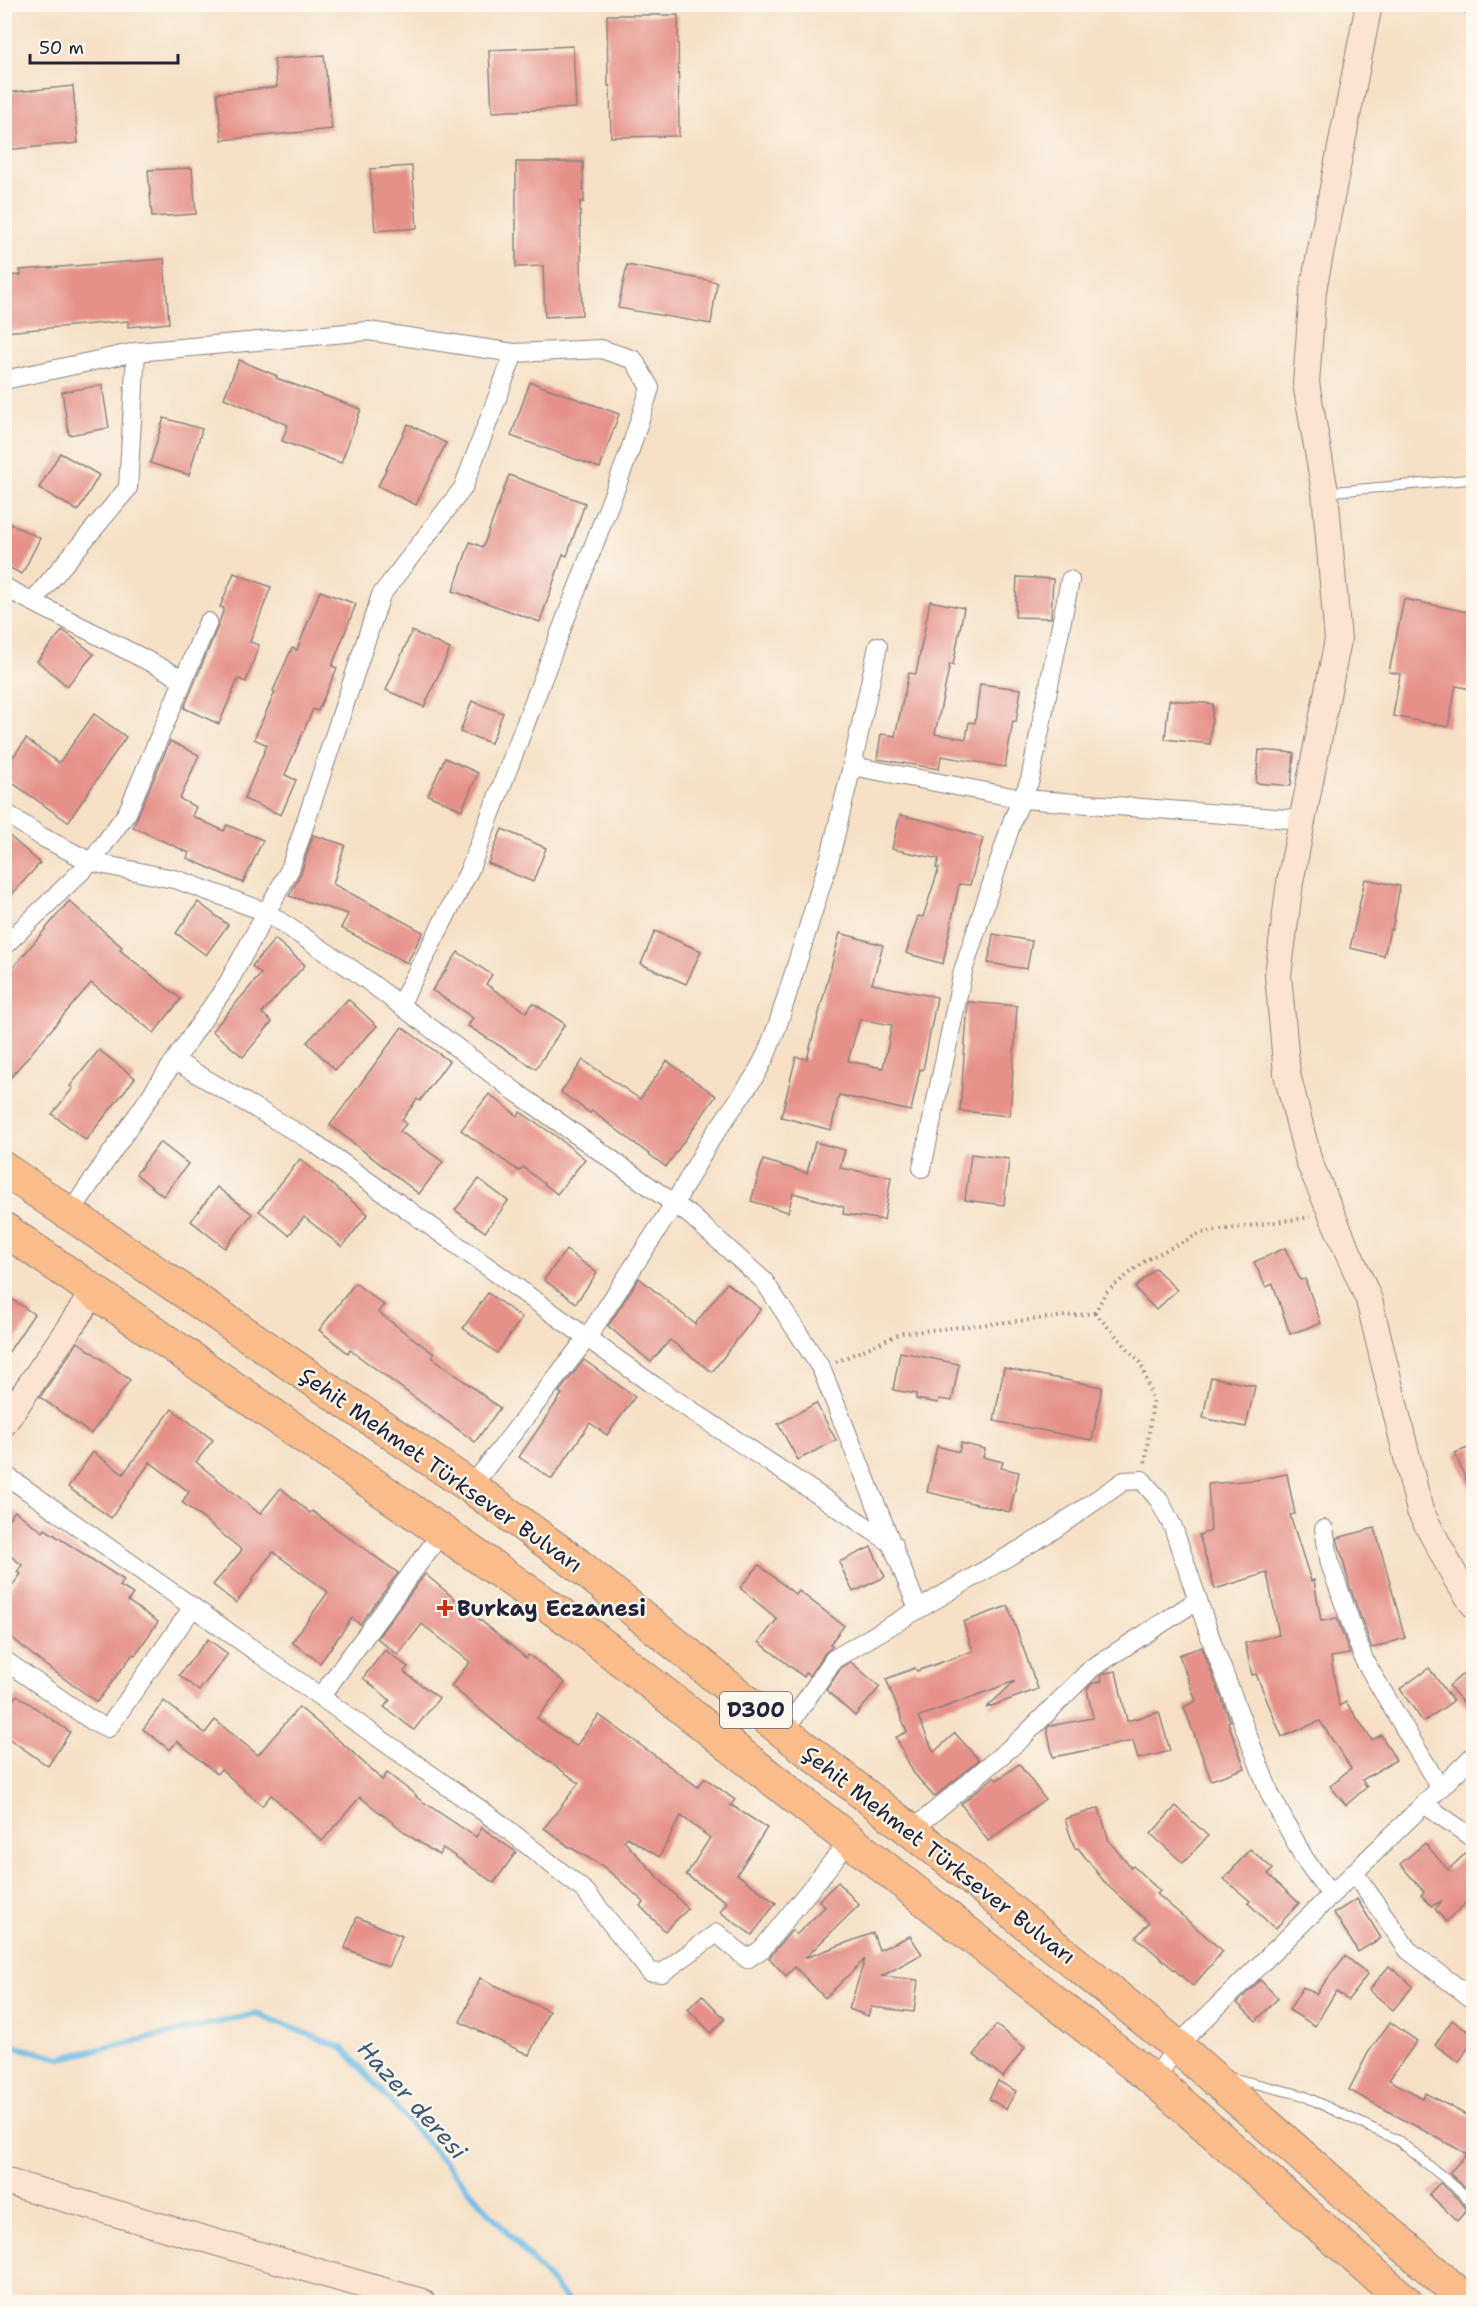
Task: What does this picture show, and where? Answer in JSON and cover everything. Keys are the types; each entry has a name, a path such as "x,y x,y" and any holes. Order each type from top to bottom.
{"highway":[{"name":"Şehit Mehmet Türksever Bulvarı","path":"4,1169 471,1487 578,1564 1177,2046 1468,2302"},
{"name":"Şehit Mehmet Türksever Bulvarı","path":"4,1229 581,1628 1154,2081 1406,2302"}],"street":[{"path":"1369,4 1313,290 1306,383 1325,492 1338,640 1290,882 1278,975 1287,1074 1309,1162 1369,1300 1420,1511 1456,1580 1473,1605"},
{"path":"1469,4 1473,7"},
{"path":"4,380 136,352 368,331 514,353 601,349 634,360 650,388 629,453 470,871 400,1005"},
{"path":"33,602 128,488 136,352"},
{"path":"70,1213 228,983 290,869 381,595 463,488 514,353"},
{"path":"922,1168 963,971 1013,819 1030,780 1070,580"},
{"path":"4,587 183,679"},
{"path":"4,946 91,862 127,813 208,622"},
{"path":"471,1487 586,1338 674,1204 711,1139 755,1076 766,1054 778,1024 830,857 878,646"},
{"path":"852,766 1023,799 1302,820"},
{"path":"4,812 42,837 91,862 177,880 266,912 356,972 516,1092 690,1215 764,1281 821,1368 918,1609"},
{"path":"175,1061 313,1142 652,1385 894,1545"},
{"path":"4,1423 94,1292"},
{"path":"4,1474 501,1824 585,1891 650,1972 662,1973 717,1933 747,1959 762,1949 850,1840"},
{"path":"784,1732 834,1659 1050,1532 1124,1481 1142,1480 1159,1500 1173,1527 1270,1794 1305,1858 1331,1894"},
{"path":"1324,1529 1330,1564 1364,1660 1440,1788"},
{"path":"321,1696 442,1532"},
{"path":"911,1831 1022,1738 1092,1668 1198,1600"},
{"path":"4,1660 91,1720 108,1728 193,1607"},
{"path":"1154,2081 1177,2046 1473,1755"},
{"path":"1424,1804 1473,1839"},
{"path":"1354,1872 1408,1950 1473,2000"},
{"path":"4,2181 422,2302"}],"lane":[{"path":"1325,492 1473,479"},
{"path":"1207,2072 1302,2096 1399,2141 1465,2195 1473,2208"}],"path":[{"path":"1095,1313 1105,1293 1146,1260 1201,1233 1331,1214"},
{"path":"821,1368 902,1333 1095,1313"},
{"path":"1095,1313 1141,1364 1153,1401 1142,1480"}],"building":[{"path":"607,15 678,15 679,136 611,137"},
{"path":"573,46 576,108 492,112 489,50"},
{"path":"324,55 332,129 222,140 217,93 277,87 274,59"},
{"path":"73,86 78,143 4,150 4,93"},
{"path":"516,162 583,162 584,202 580,202 582,315 545,317 543,266 516,267"},
{"path":"412,166 417,228 375,231 370,169"},
{"path":"192,168 196,214 152,217 148,170"},
{"path":"164,259 169,323 128,327 128,321 4,332 4,276 21,275 20,270"},
{"path":"627,265 717,282 711,324 618,308"},
{"path":"239,360 277,376 276,378 361,409 341,463 282,441 288,425 224,398"},
{"path":"530,382 619,414 600,468 511,436"},
{"path":"102,385 109,428 69,435 62,392"},
{"path":"164,418 202,429 189,475 150,463"},
{"path":"408,424 446,443 416,505 378,486"},
{"path":"60,453 99,475 78,511 39,488"},
{"path":"509,475 585,503 567,556 563,554 540,622 453,591 470,542 483,547"},
{"path":"4,521 40,538 22,574 4,565"},
{"path":"234,573 271,587 250,642 259,645 246,682 238,679 219,724 184,708 218,626 224,608 220,607"},
{"path":"1017,577 1053,579 1051,618 1015,617"},
{"path":"320,591 356,604 332,666 337,668 318,711 313,709 285,775 296,780 281,815 244,799 267,745 254,739 292,648 297,650"},
{"path":"1404,599 1473,613 1471,689 1456,686 1448,727 1393,716 1400,674 1389,672"},
{"path":"930,601 964,608 953,665 950,664 935,734 966,739 969,722 975,723 980,684 1021,689 1005,767 941,756 939,769 877,759 881,734 895,736 909,673 916,674"},
{"path":"63,630 94,654 67,686 37,661"},
{"path":"412,631 450,649 424,707 386,690"},
{"path":"1169,700 1213,704 1210,744 1165,739"},
{"path":"472,701 503,713 491,743 460,732"},
{"path":"94,714 126,737 68,822 4,777 4,769 26,739 59,763"},
{"path":"170,741 199,755 180,799 196,807 192,816 224,831 227,825 263,840 243,883 187,858 189,853 133,827"},
{"path":"1259,750 1294,753 1291,786 1256,783"},
{"path":"445,758 478,773 462,810 428,795"},
{"path":"900,815 936,823 983,838 970,885 959,884 943,964 906,953 918,916 923,917 939,868 936,868 939,859 892,849"},
{"path":"502,829 546,848 533,882 488,863"},
{"path":"4,831 40,863 4,903"},
{"path":"313,835 345,845 333,884 423,932 407,963 341,928 348,914 289,896 301,873"},
{"path":"1365,879 1400,886 1392,930 1390,929 1384,956 1350,948"},
{"path":"69,901 122,947 120,950 181,999 154,1033 91,983 4,1085 4,978"},
{"path":"198,902 228,925 206,955 176,933"},
{"path":"655,931 701,951 686,984 641,964"},
{"path":"840,933 883,945 872,984 937,997 923,1070 920,1069 911,1111 839,1095 831,1130 781,1117 796,1057 807,1059","holes":["860,1019 892,1025 883,1068 848,1061"]},
{"path":"993,934 1032,941 1027,969 988,963"},
{"path":"275,939 305,965 262,1013 272,1022 243,1057 212,1031 261,974 252,966"},
{"path":"458,952 492,975 486,984 526,1012 533,1003 565,1024 536,1069 468,1026 473,1018 432,990"},
{"path":"348,999 377,1026 335,1070 307,1042"},
{"path":"968,1002 1017,1006 1010,1116 960,1111"},
{"path":"402,1027 449,1061 420,1101 417,1099 402,1120 406,1124 400,1131 443,1162 419,1194 330,1125"},
{"path":"99,1050 135,1078 86,1140 52,1114 73,1088 70,1086"},
{"path":"583,1060 640,1099 667,1061 716,1096 666,1167 592,1111 590,1113 561,1092"},
{"path":"489,1094 518,1116 520,1112 556,1136 585,1159 557,1194 523,1167 519,1171 461,1130"},
{"path":"160,1142 188,1164 163,1196 136,1174"},
{"path":"815,1142 845,1150 840,1168 891,1177 884,1220 843,1214 844,1207 793,1193 788,1212 751,1201 763,1160 807,1173"},
{"path":"971,1154 1009,1159 1004,1205 965,1200"},
{"path":"300,1159 368,1214 342,1247 304,1217 289,1235 259,1211"},
{"path":"479,1179 508,1201 485,1232 455,1210"},
{"path":"217,1187 252,1214 225,1248 191,1221"},
{"path":"1285,1248 1300,1280 1305,1279 1321,1323 1290,1334 1273,1284 1266,1287 1254,1262"},
{"path":"566,1250 597,1273 576,1303 544,1280"},
{"path":"1155,1268 1177,1290 1156,1310 1135,1288"},
{"path":"639,1278 695,1324 727,1283 761,1309 712,1372 670,1340 651,1362 608,1326"},
{"path":"355,1283 384,1305 378,1312 434,1354 432,1357 500,1408 475,1442 350,1350 348,1353 319,1330"},
{"path":"488,1293 522,1318 497,1353 463,1328"},
{"path":"4,1294 34,1314 4,1359"},
{"path":"78,1342 130,1380 91,1434 40,1397"},
{"path":"900,1352 959,1364 952,1401 939,1399 938,1403 916,1399 916,1394 893,1390"},
{"path":"584,1360 635,1397 607,1435 590,1423 552,1479 519,1457 562,1394 559,1392"},
{"path":"1004,1368 1102,1387 1092,1440 994,1421"},
{"path":"1211,1377 1255,1386 1246,1427 1203,1418"},
{"path":"816,1403 836,1440 798,1460 778,1424"},
{"path":"172,1409 213,1440 196,1462 260,1514 281,1488 310,1513 312,1511 398,1573 360,1624 352,1618 320,1663 292,1642 328,1592 273,1552 236,1603 213,1585 242,1550 182,1502 189,1492 150,1462 111,1518 68,1487 93,1452 123,1474"},
{"path":"961,1443 985,1449 983,1457 1003,1462 1001,1468 1019,1472 1010,1512 927,1492 937,1446 959,1452"},
{"path":"1473,1446 1473,1498 1455,1453"},
{"path":"1287,1474 1295,1514 1290,1515 1311,1581 1314,1580 1321,1621 1337,1618 1350,1654 1331,1657 1339,1706 1346,1702 1372,1740 1381,1735 1396,1760 1362,1780 1367,1787 1346,1805 1330,1786 1351,1768 1320,1721 1282,1737 1256,1674 1252,1675 1245,1643 1279,1635 1267,1573 1215,1589 1199,1535 1211,1531 1208,1484 1256,1480"},
{"path":"15,1511 43,1532 45,1529 124,1580 120,1586 133,1594 128,1601 158,1622 97,1702 41,1662 4,1631 4,1596 21,1574 17,1572 22,1565 4,1551 4,1524"},
{"path":"1375,1528 1405,1638 1372,1648 1350,1587 1337,1538"},
{"path":"871,1547 885,1577 853,1592 839,1562"},
{"path":"759,1565 796,1595 799,1591 844,1626 830,1644 833,1646 825,1653 809,1676 806,1673 804,1677 759,1642 777,1619 740,1588"},
{"path":"425,1574 526,1658 529,1655 565,1683 537,1718 576,1746 599,1715 698,1787 705,1778 735,1800 731,1805 767,1828 737,1874 776,1903 752,1935 720,1912 727,1902 686,1875 710,1838 681,1816 659,1857 627,1837 624,1841 688,1909 665,1931 640,1906 644,1902 604,1867 568,1846 544,1828 579,1783 518,1741 451,1686 470,1662 422,1624 398,1655 377,1638"},
{"path":"1008,1606 1038,1689 986,1708 1015,1681 918,1717 934,1752 955,1733 979,1760 934,1797 913,1772 896,1737 907,1732 886,1679 915,1668 917,1671 973,1651 963,1622"},
{"path":"208,1639 228,1654 199,1691 179,1675"},
{"path":"1202,1647 1245,1768 1211,1780 1184,1707 1196,1701 1179,1655"},
{"path":"385,1650 408,1667 404,1672 439,1698 414,1730 384,1707 390,1700 363,1678"},
{"path":"851,1662 880,1687 855,1716 826,1690 842,1667"},
{"path":"1473,1665 1473,1715 1449,1686"},
{"path":"1429,1668 1453,1701 1423,1722 1400,1689"},
{"path":"1116,1671 1127,1721 1159,1712 1170,1751 1138,1759 1133,1741 1053,1757 1047,1729 1049,1726 1093,1718 1087,1689 1093,1683 1102,1681 1101,1676 1105,1673"},
{"path":"17,1695 70,1732 48,1766 4,1735 4,1713"},
{"path":"164,1701 205,1733 215,1720 258,1755 299,1707 382,1780 387,1773 416,1797 476,1837 482,1828 516,1852 494,1883 443,1848 439,1855 411,1837 360,1797 322,1841 271,1795 262,1806 221,1769 217,1774 177,1741 170,1750 143,1729"},
{"path":"1019,1764 1045,1799 988,1841 961,1804 994,1777 997,1780"},
{"path":"1176,1806 1208,1836 1183,1863 1151,1834"},
{"path":"1099,1808 1109,1841 1131,1868 1133,1866 1160,1891 1157,1894 1223,1951 1193,1986 1136,1937 1149,1923 1106,1884 1078,1848 1075,1849 1065,1819"},
{"path":"1425,1843 1448,1870 1470,1849 1473,1850 1473,1896 1446,1922 1435,1909 1442,1901 1432,1906 1421,1895 1424,1892 1400,1864"},
{"path":"1250,1849 1273,1869 1268,1874 1299,1903 1275,1929 1248,1903 1250,1901 1224,1879"},
{"path":"838,1882 859,1905 805,1958 873,1933 879,1950 910,1936 922,1954 882,1976 918,1980 914,2012 871,2007 868,2016 849,2009 865,1959 825,1998 795,1967 786,1976 769,1958 792,1930 796,1935 825,1907 819,1900"},
{"path":"1357,1899 1381,1938 1358,1952 1334,1913"},
{"path":"357,1917 402,1936 388,1967 345,1948"},
{"path":"1345,1956 1368,1974 1348,2000 1336,1991 1315,2026 1289,2010 1303,1987 1316,1994"},
{"path":"1389,1966 1413,1986 1393,2010 1369,1990"},
{"path":"480,1978 549,2011 529,2055 460,2022"},
{"path":"1260,1980 1278,1998 1256,2021 1237,2003"},
{"path":"702,1995 725,2019 711,2033 688,2009"},
{"path":"1452,2020 1473,2035 1473,2040 1459,2062 1435,2045"},
{"path":"1390,2022 1417,2041 1389,2080 1423,2098 1426,2093 1473,2119 1473,2195 1449,2173 1467,2154 1349,2090 1368,2053"},
{"path":"996,2025 1025,2048 1003,2077 974,2055"},
{"path":"998,2081 1016,2091 1006,2109 989,2099"},
{"path":"1440,2183 1460,2200 1467,2210 1457,2221 1429,2194"}],"waterway":[{"name":"Hazer deresi","path":"4,2044 61,2058 256,2014 343,2048 569,2302"}],"place":[{"name":"Burkay Eczanesi","path":"445,1608"}]}
